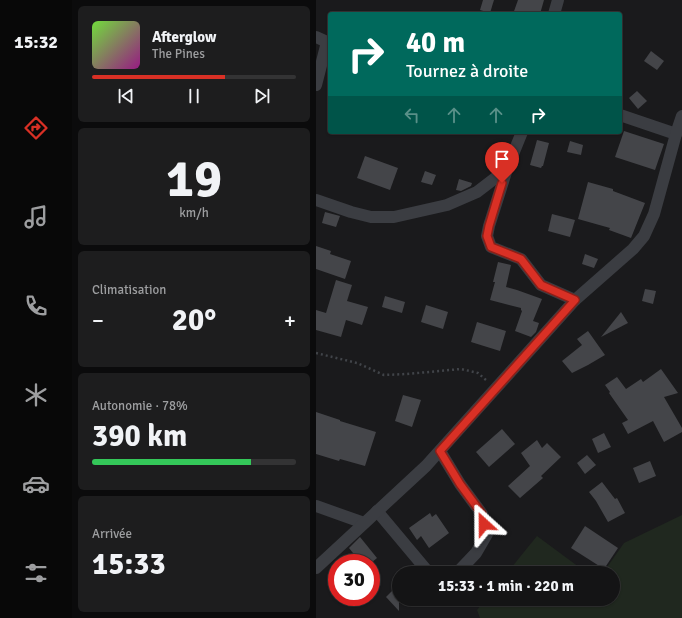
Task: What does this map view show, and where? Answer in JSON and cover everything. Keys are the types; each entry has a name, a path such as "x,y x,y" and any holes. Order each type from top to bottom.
{"street":[{"path":"555,12 558,0"},
{"path":"316,37 327,42 316,85"},
{"path":"622,116 676,134"},
{"path":"316,568 426,466 575,300 633,249 644,236 654,214 682,116"},
{"path":"521,134 507,169 487,236 491,247 521,259 541,285 575,300"},
{"path":"316,200 370,217 394,217 447,205 477,192 507,169"},
{"path":"440,451 460,484 482,514 487,534 476,553 464,566"},
{"path":"316,506 364,523"},
{"path":"377,511 422,566"}],"path":[{"path":"316,353 357,363 384,375 461,369 478,373 496,388"}],"shaded area":[{"path":"682,515 682,618 480,618 477,610 480,606 620,606 620,566 608,566 624,543"},
{"path":"537,536 578,566 513,566"}],"building":[{"path":"483,0 494,0 490,12 480,10"},
{"path":"518,0 544,0 541,12 514,12"},
{"path":"651,51 664,61 657,70 644,61"},
{"path":"637,91 647,101 638,109 629,98"},
{"path":"624,131 664,144 655,170 615,157"},
{"path":"537,140 549,143 543,166 541,168 530,165"},
{"path":"570,141 583,145 581,155 567,152"},
{"path":"365,156 398,168 390,190 357,178"},
{"path":"425,171 436,175 432,185 421,182"},
{"path":"459,179 472,183 471,186 461,191 456,190"},
{"path":"588,182 613,189 613,191 645,203 631,238 609,230 610,228 578,219"},
{"path":"325,212 340,216 336,227 322,223"},
{"path":"552,214 575,220 570,237 548,231"},
{"path":"316,246 331,251 330,254 351,261 345,279 316,269"},
{"path":"585,254 598,259 594,268 582,264"},
{"path":"498,262 511,265 506,287 542,299 533,321 539,323 536,332 531,337 515,331 522,311 521,308 490,300"},
{"path":"336,280 352,285 347,301 368,307 362,325 346,320 341,337 316,330 316,310 326,313"},
{"path":"645,289 656,291 653,304 642,301"},
{"path":"385,296 405,302 402,313 382,307"},
{"path":"426,305 448,312 443,329 421,322"},
{"path":"621,312 628,323 601,337"},
{"path":"477,322 506,331 500,351 471,342"},
{"path":"588,331 605,355 572,373 562,361 582,345 577,339"},
{"path":"661,369 678,393 664,397 682,428 682,432 664,442 653,421 628,434 622,423 628,420 605,385 617,377 626,389 641,379 643,382"},
{"path":"403,395 421,400 412,427 395,421"},
{"path":"316,412 376,432 365,466 340,459 339,461 316,454"},
{"path":"502,429 515,444 489,467 476,452"},
{"path":"604,433 611,447 598,453 592,439"},
{"path":"537,440 542,448 547,443 561,457 541,476 543,478 520,498 508,486 530,466 521,453"},
{"path":"587,455 596,465 585,474 577,463"},
{"path":"650,461 656,476 639,483 633,468"},
{"path":"602,482 615,499 617,498 625,513 608,522 589,492"},
{"path":"430,513 432,517 436,514 449,533 429,548 421,536 417,540 409,528"},
{"path":"585,526 618,548 606,566 599,566 571,548"},
{"path":"360,537 374,554 354,554 349,548"},
{"path":"392,591 392,603 386,597"},
{"path":"394,606 399,606 399,611"}],"route":[{"path":"484,524 482,514 460,484 440,451 575,300 541,285 521,259 491,247 487,236 502,183"}]}
